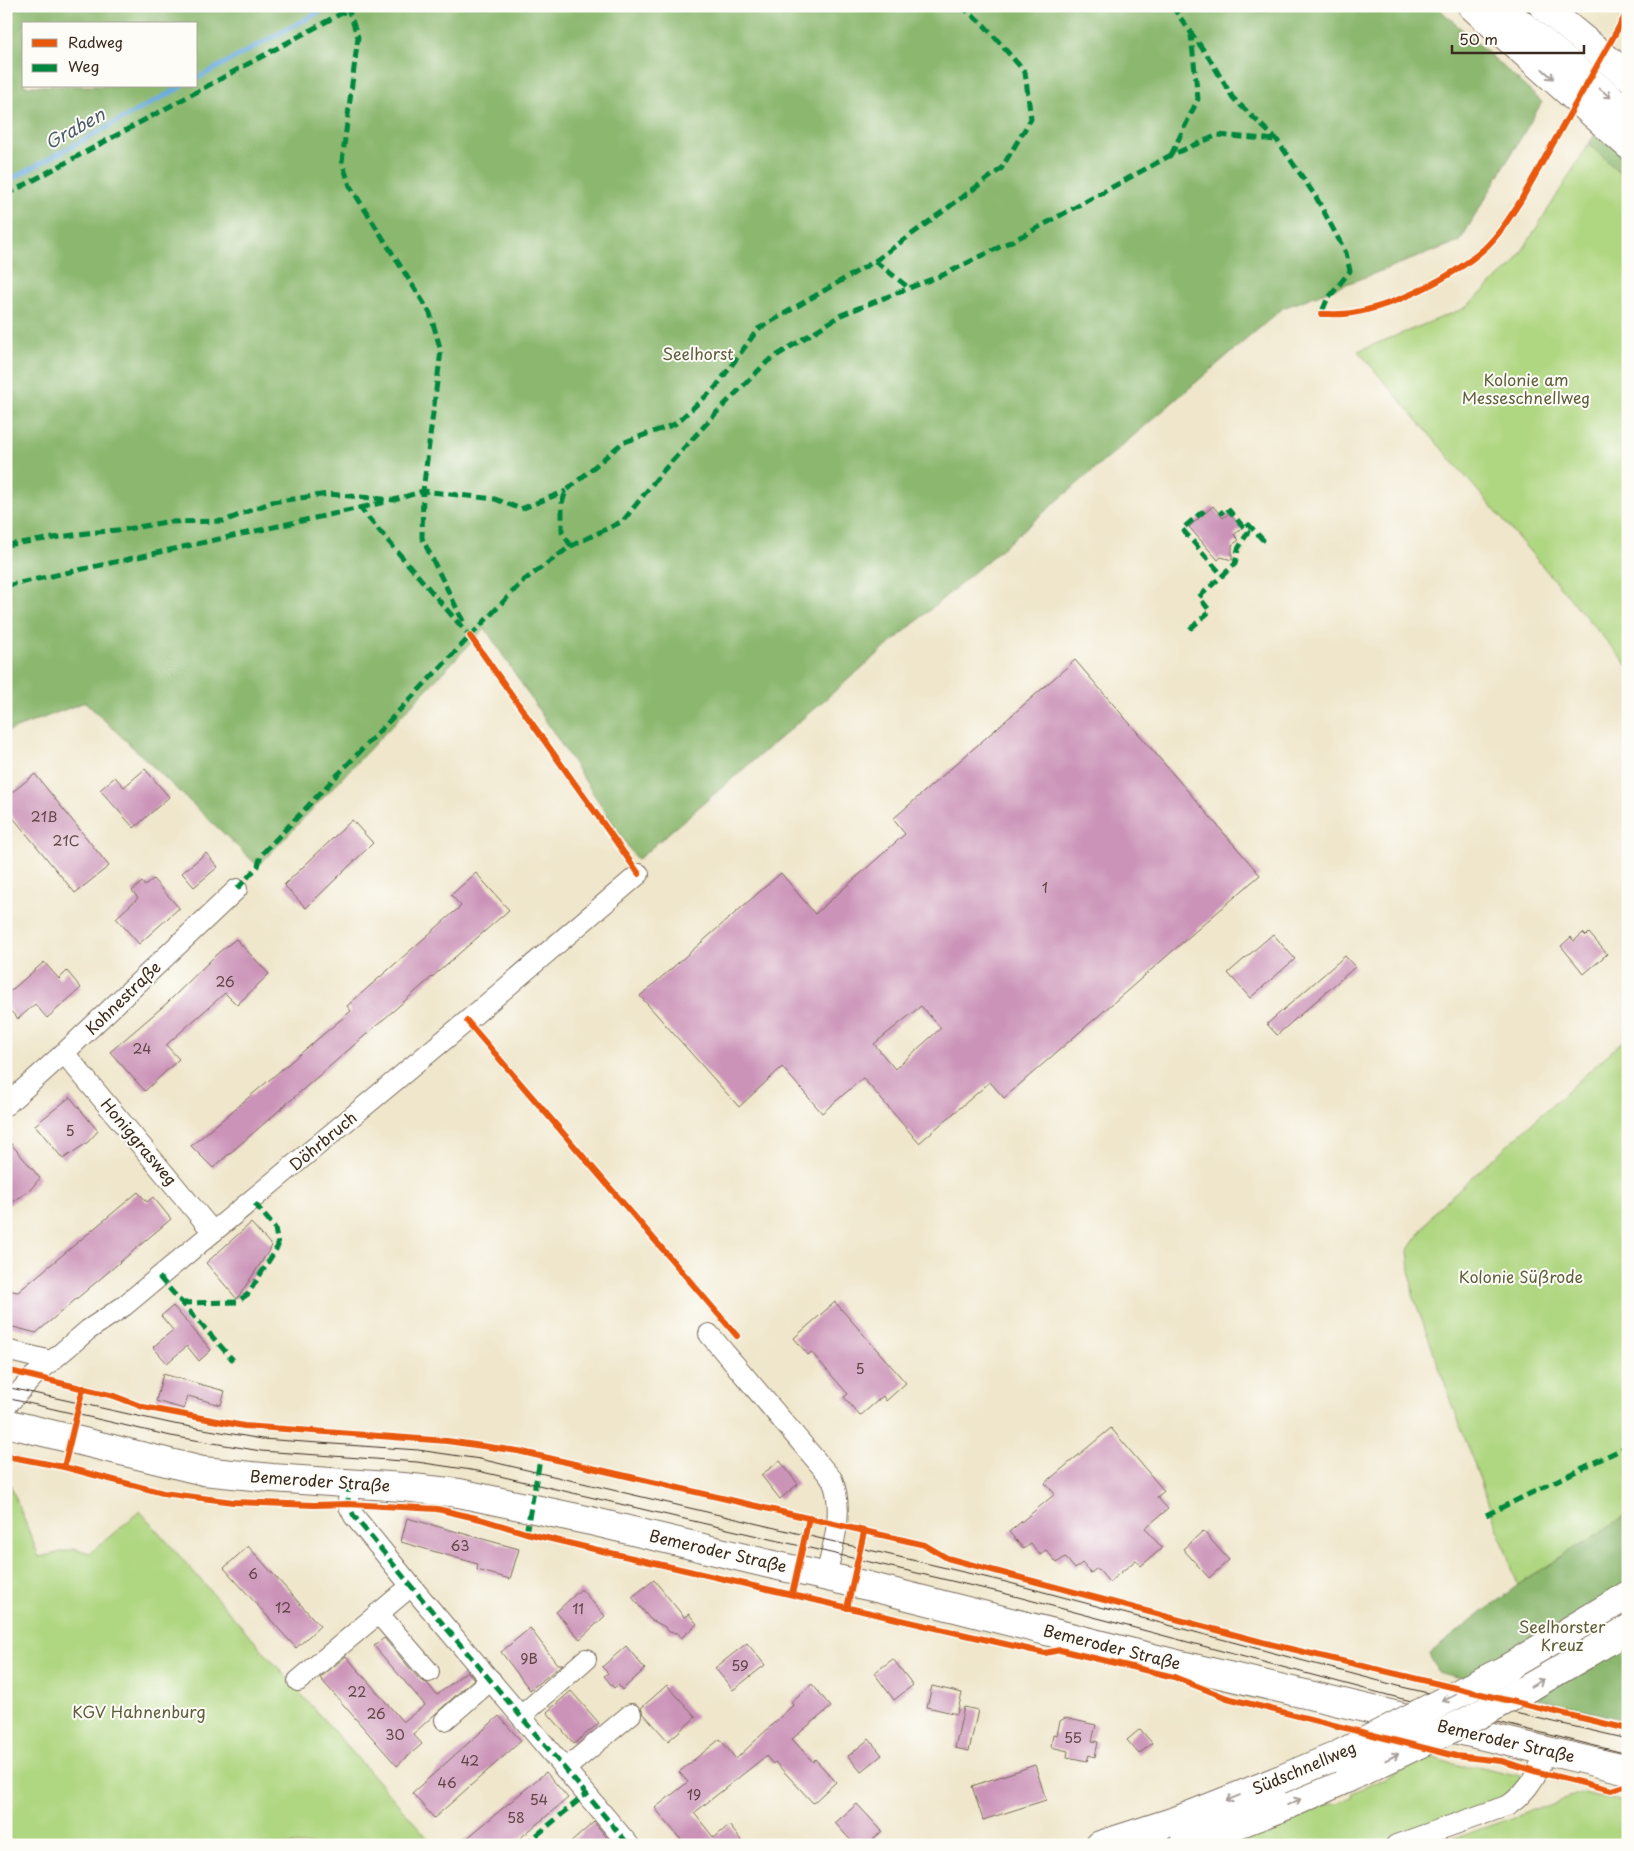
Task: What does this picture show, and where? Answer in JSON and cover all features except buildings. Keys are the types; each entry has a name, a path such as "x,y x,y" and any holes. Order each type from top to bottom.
{"main road":[{"path":"1472,6 1628,145"},
{"path":"1499,6 1628,112"},
{"path":"1544,6 1628,56"},
{"path":"1544,6 1628,76"},
{"name":"Bemeroder Straße","path":"6,1423 203,1471 459,1493 591,1521 826,1576 1178,1664 1628,1770"},
{"name":"Südschnellweg","path":"1100,1845 1178,1820 1336,1756 1508,1668 1628,1595"},
{"name":"Südschnellweg","path":"1183,1845 1288,1805 1465,1722 1523,1692 1628,1629"}],"street":[{"name":"Döhrbruch","path":"6,1406 51,1361 88,1330 124,1306 467,1021 639,874"},
{"name":"Kohnestraße","path":"6,1105 238,889"},
{"name":"Honiggrasweg","path":"64,1053 213,1232"},
{"path":"709,1334 832,1479 836,1490 837,1526 826,1576"},
{"path":"6,1350 51,1361"},
{"path":"349,1483 348,1504 354,1516 629,1845"},
{"path":"298,1681 411,1586"},
{"path":"378,1613 429,1672"},
{"path":"521,1716 586,1659"},
{"path":"445,1720 491,1680"},
{"path":"565,1769 631,1714"},
{"path":"1396,1845 1509,1806 1522,1796 1531,1784 1545,1751"}],"green space":[{"name":"Seelhorst","path":"6,6 1436,6 1542,102 1460,241 1283,308 637,860 485,628 258,866 85,702 6,732"},
{"path":"1628,82 1628,180 1589,144"},
{"name":"Kolonie am Messeschnellweg","path":"1589,144 1628,180 1628,666 1358,351 1465,308 1514,264"},
{"name":"Kolonie Süßrode","path":"1628,1036 1628,1514 1518,1585 1413,1295 1408,1251 1435,1211"},
{"name":"KGV Hahnenburg","path":"10,1484 39,1557 75,1549 90,1553 140,1511 434,1845 6,1845 6,1485"},
{"name":"Seelhorster Kreuz","path":"1628,1514 1628,1721 1437,1672 1430,1653 1518,1585"},
{"path":"1432,1757 1457,1766 1477,1766 1525,1777 1504,1800 1375,1845 1224,1845 1331,1803 1340,1803 1353,1797 1352,1793"},
{"path":"1583,1793 1628,1803 1628,1845 1435,1845"}],"waterway":[{"name":"Graben","path":"198,78 330,6"},
{"name":"Graben","path":"6,182 179,88"}],"tram line":[{"path":"6,1387 174,1424 262,1439 418,1450 480,1459 1006,1582 1402,1687 1628,1739"},
{"path":"6,1398 171,1436 261,1451 417,1462 478,1471 1003,1593 1399,1698 1628,1754"}],"marked path":[{"path":"347,6 358,37 342,162 350,186 430,313 441,351 423,491 422,538 464,623"},
{"path":"6,195 355,6"},
{"path":"571,546 562,532 562,503 566,491 622,443 675,424 715,388 758,329 875,261 1001,169 1031,119 1025,72 984,25 961,6"},
{"path":"1172,6 1209,58 1233,98 1277,140 1316,197 1346,253 1350,271 1327,300 1321,314 1324,314"},
{"path":"1171,155 1198,99 1191,35"},
{"path":"237,889 258,866 261,855 523,581 571,546 623,521 662,472 718,411 768,361 841,315 945,274 1030,232 1171,155 1218,135 1277,140"},
{"path":"875,261 909,288"},
{"path":"6,545 166,522 224,521 272,502 328,494 394,500 423,491 495,499 521,509 566,491"},
{"path":"360,508 385,502"},
{"path":"6,586 360,508 472,639"},
{"path":"1190,629 1210,611 1199,597 1235,564 1238,549 1248,532 1227,508 1220,514"},
{"path":"1204,514 1202,512 1182,529 1222,575"},
{"path":"1247,527 1249,525 1262,541"},
{"path":"182,1303 237,1302 248,1294 278,1246 275,1228 252,1200"},
{"path":"159,1277 233,1360"},
{"path":"1486,1515 1628,1446"},
{"path":"526,1533 541,1455"},
{"path":"349,1483 348,1504 354,1516 629,1845"},
{"path":"525,1845 586,1794"}],"cycle path":[{"path":"1321,314 1352,313 1404,297 1456,270 1484,249 1499,232 1521,200 1628,11"},
{"path":"470,636 639,874"},
{"path":"467,1021 737,1336"},
{"path":"6,1370 114,1396 143,1407 244,1426 447,1441 518,1451 925,1545 947,1558 1262,1642 1628,1729"},
{"path":"64,1467 83,1388"},
{"path":"6,1456 64,1467 163,1493 233,1502 314,1505 348,1504 437,1509 480,1519 526,1533 992,1641 1045,1653 1060,1650 1174,1677 1227,1698 1456,1756 1501,1761 1612,1790 1628,1785"},
{"path":"792,1594 809,1518"},
{"path":"847,1608 864,1532"}]}
